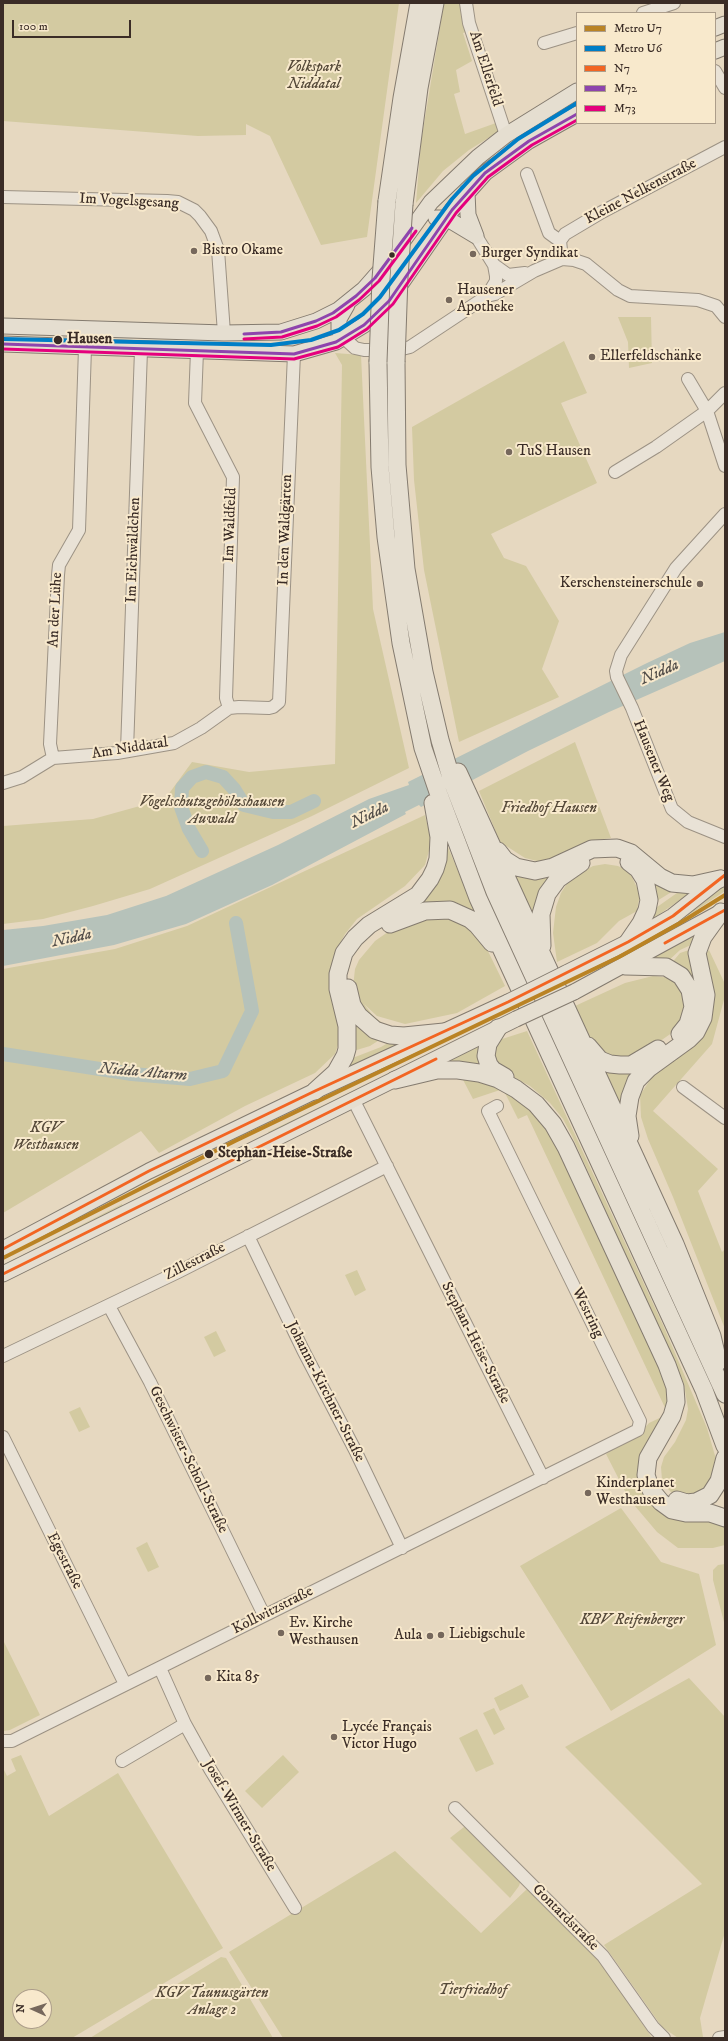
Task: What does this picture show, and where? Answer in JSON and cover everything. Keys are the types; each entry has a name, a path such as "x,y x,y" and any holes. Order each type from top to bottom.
{"highway":[{"path":"419,3 402,98 387,201 381,279 378,362 380,467 386,544 401,643 424,748 425,777 442,822 704,1390 725,1446"},
{"path":"434,3 419,88 404,204 399,277 396,362 397,465 406,569 420,652 440,740 469,808 495,892 723,1389"},
{"path":"469,808 505,860 516,867 529,871 546,869 583,852 608,847 631,852 660,877 672,883 693,885 723,877"},
{"path":"314,1091 336,1072 345,1056 347,1049 347,1026 339,999 337,981 344,953 355,938 369,925 410,901 425,888 438,859 439,837 442,822"},
{"path":"485,833 693,1285 717,1350 723,1389"},
{"path":"544,960 540,924 541,914 547,894 558,879 572,868 587,860 602,856 616,857 628,861 638,869 647,886 649,900 647,910 628,942"},
{"path":"444,1032 404,1036 390,1035 375,1030 359,1016 348,995 349,969 354,956 375,932 388,924 412,914 436,909 450,910 460,914 477,925 511,971"},
{"path":"632,1152 627,1116 630,1097 636,1081 649,1068 689,1039 700,1024 705,1010 706,995 697,953 703,936 723,911"},
{"path":"574,1024 592,1051 600,1060 610,1064 620,1065 631,1065 643,1059 677,1037 684,1030 691,1016 693,997 681,976 666,967 625,966"},
{"path":"498,1028 490,1039 486,1050 489,1065 493,1070 519,1085 540,1101 563,1132 676,1375 681,1394 682,1411 677,1426 657,1462 657,1478 660,1486 665,1493 679,1501 691,1502 703,1499 716,1488 725,1458"},
{"path":"395,1080 437,1070 458,1070 479,1073 498,1079 522,1092 536,1104 553,1124 566,1147 667,1365 675,1387 676,1402 672,1416 648,1458 646,1475 650,1490 661,1502 672,1510 686,1513 710,1513 725,1518"}],"main road":[{"path":"3,326 264,334 286,331 321,319 348,303 375,278 431,202 458,175 506,135 576,92"},
{"path":"3,344 141,350 294,354 340,340 364,325 389,301 446,218 485,173 513,151 576,115"},
{"path":"467,192 467,212 476,236"},
{"path":"418,219 446,218 476,236"},
{"path":"340,340 339,319 348,303"},
{"path":"3,1249 150,1171 314,1091 508,1002 628,942 673,916 723,877"},
{"path":"3,1274 354,1101 516,1019 574,992 625,966 723,911"}],"street":[{"name":"Am Ellerfeld","path":"466,3 470,23 506,135"},
{"path":"646,12 674,3 679,12"},
{"path":"544,43 576,33"},
{"path":"716,73 725,88"},
{"name":"Kleine Nelkenstraße","path":"560,241 565,234 602,212 725,147"},
{"path":"526,174 549,233 560,241 562,259"},
{"name":"Im Vogelsgesang","path":"3,197 167,201 178,202 190,207 207,224 217,244 222,284 224,333"},
{"path":"476,236 494,265 508,276 534,271"},
{"path":"340,340 355,348 364,350 398,350 410,347 487,296 495,294 534,271 562,259 574,260 586,264 618,290 630,296 698,300 723,310"},
{"path":"487,296 496,281 494,265"},
{"name":"An der Lühe","path":"53,758 50,744 58,575 59,566 79,530 86,348"},
{"name":"Im Eichwäldchen","path":"127,750 141,350"},
{"name":"Im Waldfeld","path":"197,351 195,403 233,478 226,698 229,708"},
{"name":"In den Waldgärten","path":"229,708 269,708 276,705 280,696 294,354"},
{"path":"688,379 707,411 725,466"},
{"path":"615,472 656,447 707,411 725,393"},
{"name":"Hausener Weg","path":"724,838 688,822 672,809 630,704 617,677 616,667 621,655 676,568 725,514"},
{"name":"Am Niddatal","path":"3,783 22,777 53,758 99,755 174,743 197,731 229,708"},
{"path":"683,1087 725,1118"},
{"name":"Stephan-Heise-Straße","path":"354,1101 543,1478"},
{"name":"Westring","path":"497,1106 488,1111 640,1421 638,1430 543,1478"},
{"name":"Zillestraße","path":"3,1356 109,1306 387,1166"},
{"name":"Johanna-Kirchner-Straße","path":"248,1236 303,1350 359,1457 402,1548"},
{"name":"Geschwister-Scholl-Straße","path":"109,1306 154,1389 264,1615"},
{"name":"Egestraße","path":"3,1437 126,1684"},
{"name":"Kollwitzstraße","path":"3,1741 12,1741 543,1478"},
{"name":"Josef-Wirmer-Straße","path":"160,1668 185,1724 210,1769 295,1908"},
{"path":"122,1761 185,1724"},
{"name":"Gontardstraße","path":"455,1808 603,1956 653,2027 664,2038"},
{"path":"719,2038 725,2037"}],"green space":[{"name":"Volkspark Niddatal","path":"3,3 399,3 367,237 321,245 270,136 246,124 246,135 198,136 3,121"},
{"path":"444,3 460,3 469,31 463,33 472,61 456,70 460,92 454,94 465,134 496,123 498,132 469,150 443,171 416,203 421,142"},
{"path":"618,317 651,317 652,363 629,368 628,342"},
{"path":"564,341 587,393 561,403 597,483 491,534 504,558 526,566 559,621 542,669 559,697 459,742 424,570 414,480 412,427"},
{"name":"Vogelschutzgehölzshausen Auwald","path":"335,353 361,355 373,609 409,768 312,816 150,889 43,919 3,924 3,826 93,819 165,799 192,762 249,772 335,764 342,365"},
{"name":"Friedhof Hausen","path":"575,742 611,838 575,849 545,863 525,858 500,842 479,791"},
{"name":"KGV Westhausen","path":"425,815 430,836 430,847 425,865 405,886 357,919 345,934 333,957 332,967 342,1033 335,1054 315,1073 245,1106 159,1153 141,1131 3,1213 3,969 115,949 187,926"},
{"path":"442,833 479,921 465,912 450,906 426,906 393,918 365,937 347,962 343,980 344,996 355,1019 367,1029 384,1037 370,1046 350,1052 352,1034 342,996 340,980 347,955 356,941 369,929 412,904 425,892 433,880 440,862"},
{"path":"612,850 678,888 652,904 644,869 612,853 581,859 536,922 507,867"},
{"path":"605,864 618,866 628,871 640,894 637,911 619,921 597,943 557,962 553,933 556,907 561,893 568,882 577,875 593,866"},
{"path":"725,882 725,891 695,911 644,940"},
{"path":"684,888 690,893 648,922 650,912"},
{"path":"437,915 461,921 485,945 505,986 457,1013 405,1024 377,1016 364,1004 374,1017 390,1028 380,1025 365,1014 353,987 355,969 359,960 375,941 395,927"},
{"path":"698,932 693,944 680,950 666,963 651,959"},
{"path":"692,949 700,997 697,1020 684,1038 647,1064 634,1077 627,1092 622,1114 598,1063 619,1069 637,1066 667,1048 687,1031 695,1016 695,995 685,976 670,965 680,953"},
{"path":"709,950 725,984 725,996 712,1044 653,1111 718,1169 698,1191 722,1252 725,1249 725,1329 673,1197 648,1139 641,1117 640,1095 654,1074 699,1041 712,1016 714,995 704,955"},
{"path":"653,976 672,978 681,986 685,1011 676,1030 646,1051 624,1059 602,1054 588,1036 575,1006 625,983"},
{"path":"527,1031 663,1325 707,1428 718,1466 704,1495 673,1494 664,1485 662,1480 661,1467 664,1457 675,1442 686,1420 688,1409 684,1384 572,1136 563,1119 550,1103 530,1086 496,1068 492,1053 499,1040"},
{"path":"488,1038 489,1069 438,1066"},
{"path":"393,1040 415,1040 343,1070 350,1059 381,1047"},
{"path":"409,1064 269,1135 268,1132"},
{"path":"460,1074 499,1082 512,1089 538,1110 555,1130 625,1278 664,1364 671,1384 672,1408 669,1414 648,1444 640,1463 639,1475 646,1496 656,1507 668,1516 682,1519 710,1519 725,1523 725,1545 713,1548 678,1548 657,1532 629,1499 606,1454 642,1431 649,1423 668,1414 527,1115 518,1119 503,1089 473,1099"},
{"path":"122,1204 123,1207 3,1267 3,1265"},
{"path":"357,1270 366,1290 355,1296 345,1275"},
{"path":"216,1331 226,1351 214,1357 204,1337"},
{"path":"80,1407 90,1427 79,1432 69,1412"},
{"name":"KBV Reifenberger","path":"621,1508 661,1562 699,1574 716,1645 611,1711 520,1566"},
{"path":"147,1542 159,1567 148,1572 136,1548"},
{"path":"725,1564 725,1626 713,1580 713,1570 718,1565"},
{"path":"3,1640 40,1715 10,1730 3,1731"},
{"path":"689,1678 725,1717 725,1932 700,2018 703,2037 678,2038 662,2027 604,1945 702,1884 565,1747"},
{"path":"522,1684 529,1697 500,1711 494,1698"},
{"path":"494,1708 505,1729 494,1735 483,1713"},
{"path":"477,1729 494,1764 476,1772 459,1738"},
{"path":"21,1755 49,1816 118,1773 223,1948 72,2038 3,2038 3,1768 7,1776 16,1771 11,1759"},
{"path":"283,1755 299,1772 262,1808 245,1791"},
{"path":"464,1827 468,1827 521,1880 519,1886 510,1898 450,1838"},
{"name":"Tierfriedhof","path":"395,1851 481,1933 527,1889 599,1960 652,2038 283,2038 229,1952"},
{"name":"KGV Taunusgärten Anlage 2","path":"221,1957 226,1958 273,2038 90,2038"}],"water":[{"name":"Nidda","path":"725,632 725,661 609,712 528,751 421,807 419,805 405,812 406,814 272,885 186,924 114,945 3,966 3,930 43,926 107,915 166,896 278,845 369,799 409,785 408,782 647,663 690,643"}],"waterway":[{"name":"Nidda Altarm","path":"202,851 189,829 181,807 182,788 192,777 206,772 223,777 234,789 244,805 273,812 291,812 314,801"},
{"name":"Nidda Altarm","path":"3,1054 132,1074 190,1079 223,1071 252,1011 236,923"}],"metro line":[{"name":"U6","path":"3,339 271,345 311,340 339,330 363,314 380,297 452,199 473,176 518,139 576,104"},
{"name":"U7","path":"3,1258 235,1141 619,957 680,923 725,895"}],"transit line":[{"name":"M72","path":"3,344 294,354 336,342 364,325 389,301 452,210 485,173 529,141 576,115"},
{"name":"M73","path":"3,349 294,359 338,347 367,329 393,304 456,213 488,177 532,145 576,121"},
{"name":"M72","path":"244,334 281,332 316,321 333,313 356,296 375,278 412,228"},
{"name":"M73","path":"244,339 282,337 317,326 336,317 359,300 379,281 416,231"},
{"name":"N7","path":"3,1249 149,1171 315,1091 508,1002 628,942 673,916 725,875"},
{"name":"N7","path":"665,943 725,910"},
{"name":"N7","path":"3,1274 436,1059"}],"place":[{"name":"Bistro Okame","path":"194,251"},
{"name":"Burger Syndikat","path":"473,254"},
{"name":"Hausener Apotheke","path":"449,300"},
{"name":"Hausen","path":"58,340"},
{"name":"Ellerfeldschänke","path":"592,357"},
{"name":"TuS Hausen","path":"509,452"},
{"name":"Kerschensteinerschule","path":"700,584"},
{"name":"Stephan-Heise-Straße","path":"209,1154"},
{"name":"Kinderplanet Westhausen","path":"588,1493"},
{"name":"Ev. Kirche Westhausen","path":"281,1633"},
{"name":"Liebigschule","path":"441,1635"},
{"name":"Aula","path":"430,1636"},
{"name":"Kita 85","path":"208,1678"},
{"name":"Lycée Français Victor Hugo","path":"334,1737"}]}
